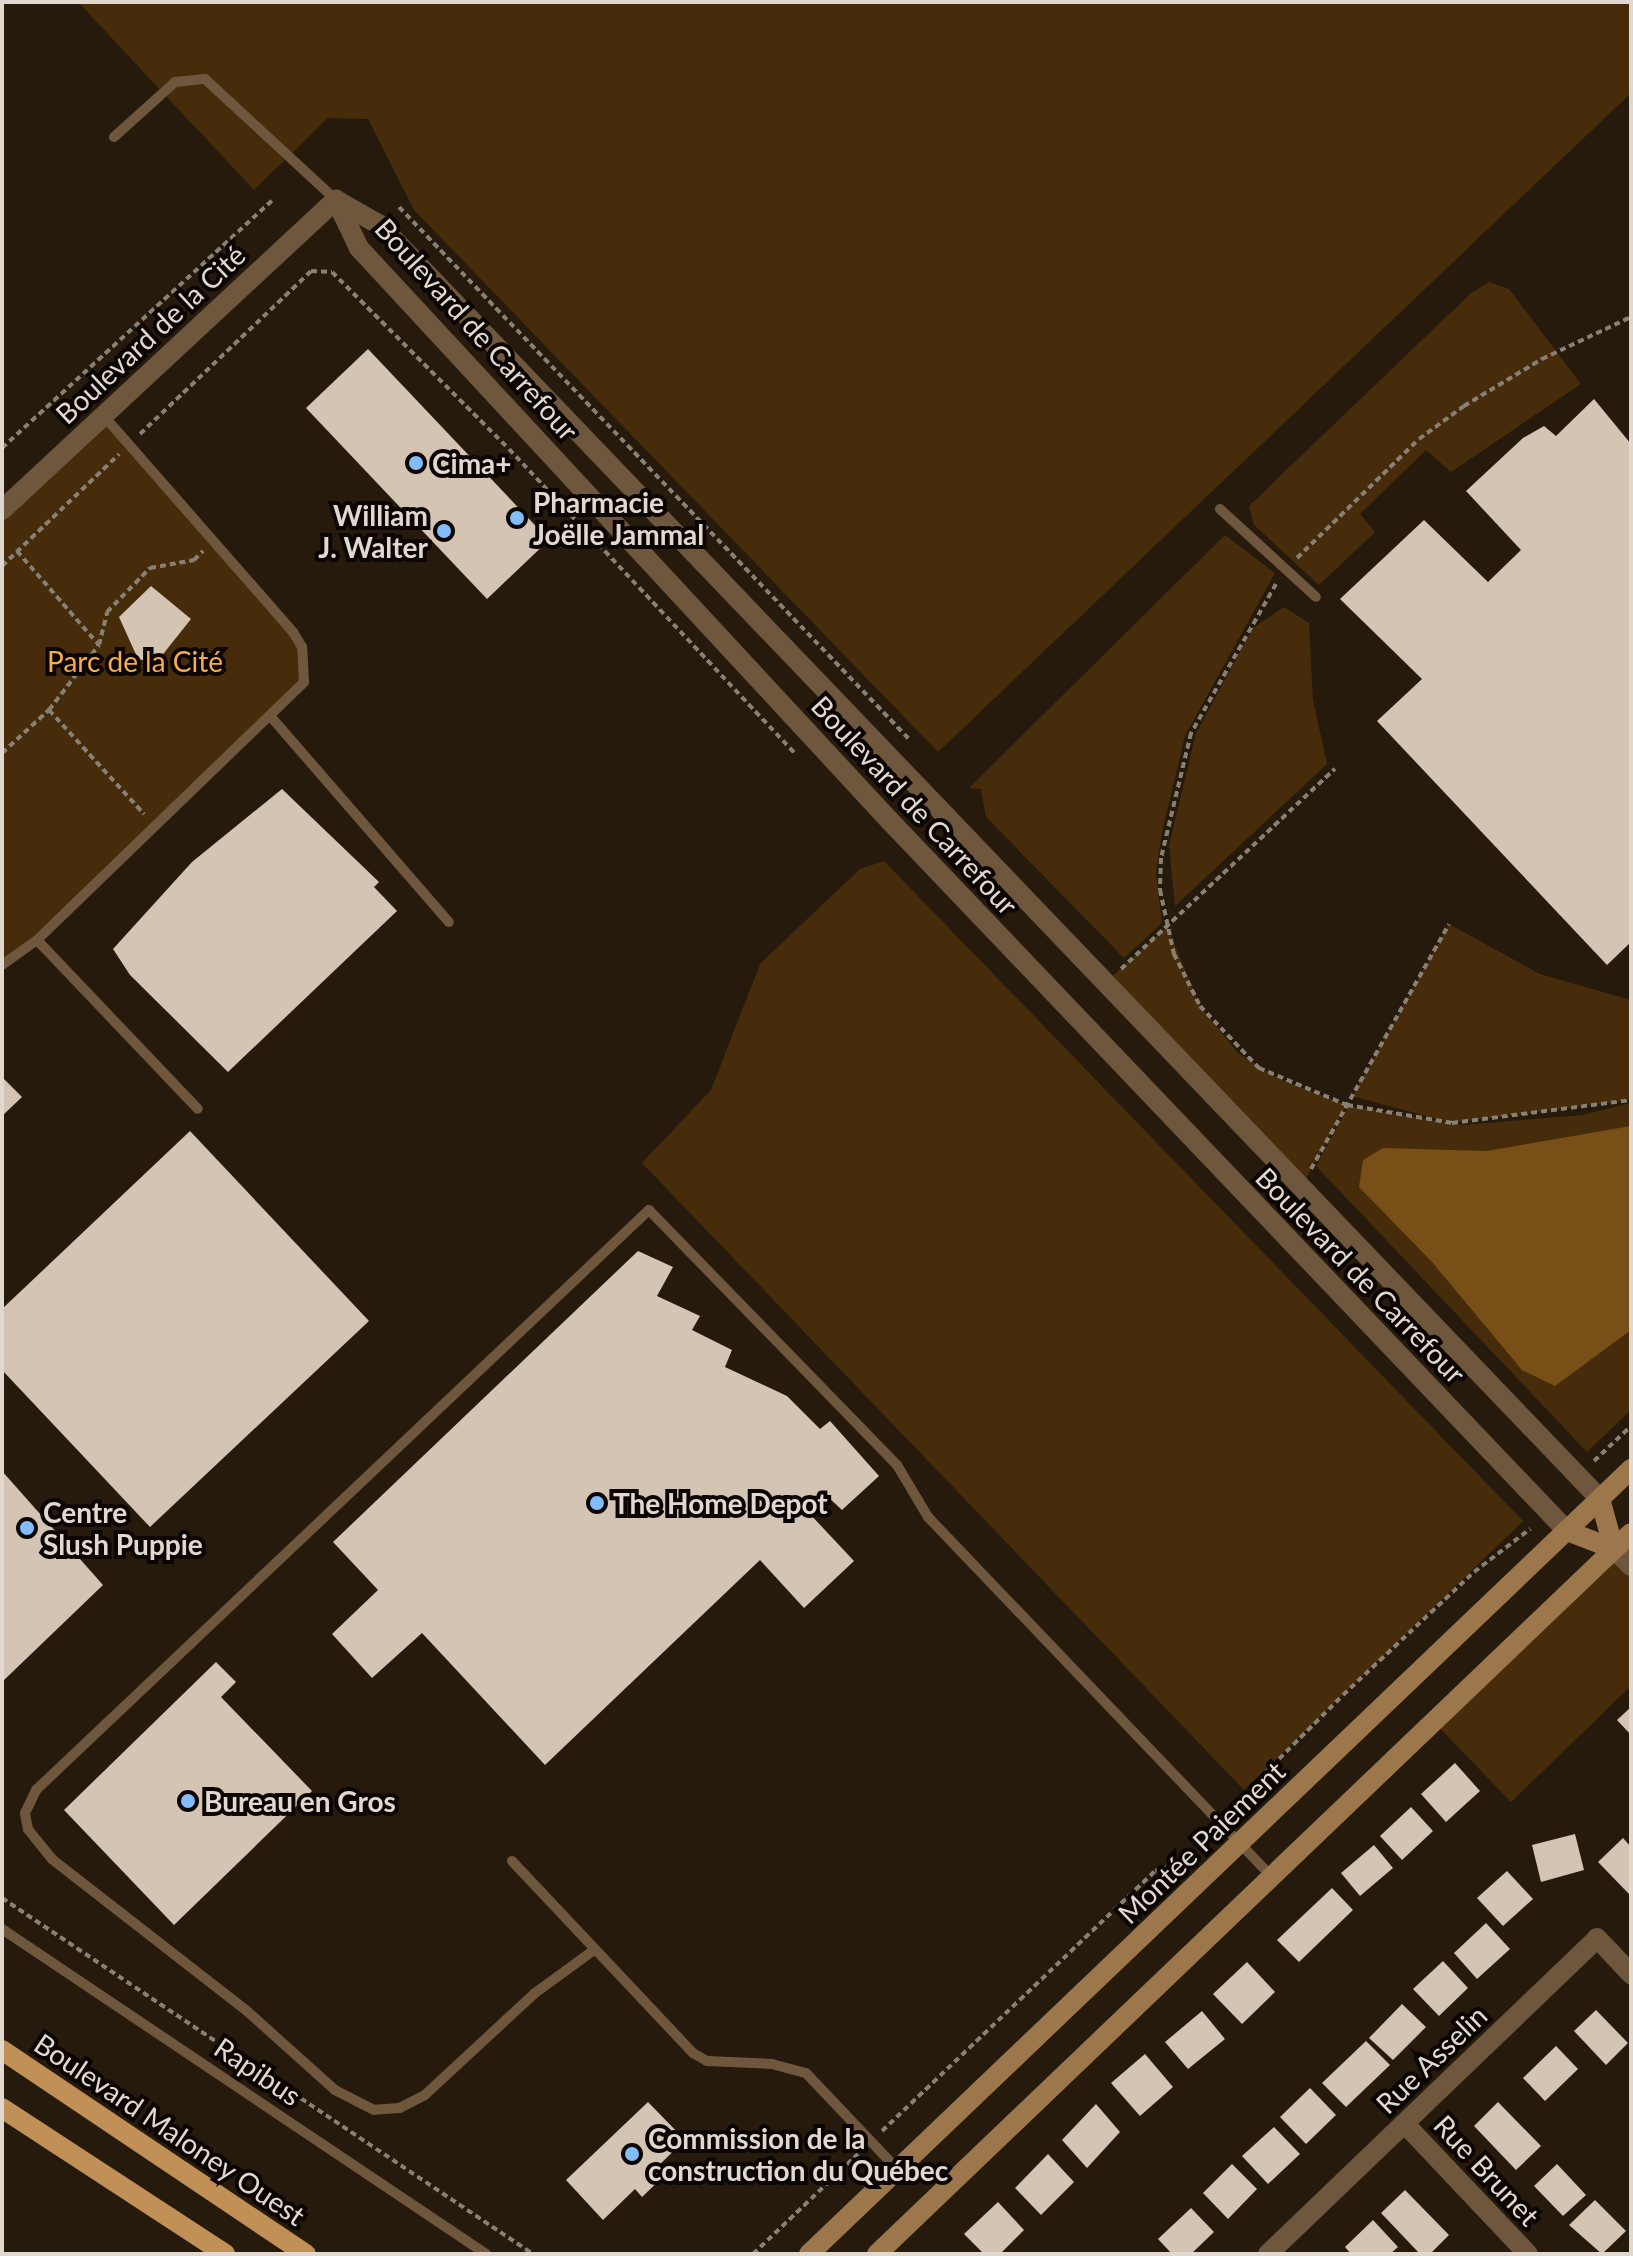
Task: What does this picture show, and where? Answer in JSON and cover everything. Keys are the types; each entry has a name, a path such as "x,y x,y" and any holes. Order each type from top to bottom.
{"main road":[{"name":"Montée Paiement","path":"809,2254 1631,1469"},
{"path":"1600,1499 1614,1549"},
{"path":"1567,1531 1614,1549"},
{"path":"877,2254 1631,1533"},
{"name":"Boulevard Maloney Ouest","path":"2,2050 306,2254"},
{"path":"2,2108 225,2254"}],"street":[{"name":"Boulevard de la Cité","path":"2,510 336,200"},
{"name":"Boulevard de Carrefour","path":"336,200 380,225 1600,1499"},
{"name":"Boulevard de Carrefour","path":"336,200 359,248 908,840 1567,1531"},
{"path":"1614,1549 1631,1566"},
{"name":"Rue Asselin","path":"1268,2254 1597,1938 1631,1974"},
{"name":"Rue Brunet","path":"1405,2124 1528,2254"}],"lane":[{"path":"114,137 175,82 205,79 336,200"},
{"path":"2,965 37,940 272,718 304,682 302,647 126,448 103,415"},
{"path":"1220,509 1316,597"},
{"path":"272,718 449,922"},
{"path":"37,940 198,1109"},
{"path":"594,1950 535,1993 425,2095 400,2108 374,2110 335,2090 247,2011 52,1859 28,1829 25,1813 36,1790 649,1210 897,1465 928,1517 1271,1876"},
{"path":"512,1861 693,2053 707,2061 772,2064 806,2073 897,2169"},
{"name":"Rapibus","path":"2,1929 486,2254"}],"path":[{"path":"2,448 272,201"},
{"path":"399,207 910,740"},
{"path":"2,566 311,271 332,272 488,427 800,759"},
{"path":"1631,317 1542,359 1464,406 1419,439 1287,569 1191,733 1161,858 1167,926 1200,1006 1239,1053 1279,1079 1347,1105 1452,1123 1631,1100"},
{"path":"2,753 49,710 99,645 107,612 150,568 194,560 210,544"},
{"path":"17,551 99,645"},
{"path":"49,710 157,827"},
{"path":"1105,983 1335,769"},
{"path":"1301,1188 1449,924"},
{"path":"1593,1463 1631,1426"},
{"path":"1253,1799 1265,1773 1343,1695 1474,1572 1530,1529"},
{"path":"753,2254 1155,1871 1182,1863"},
{"path":"2,1898 533,2254"}],"green space":[{"path":"78,2 1631,2 1631,93 938,752 414,210 368,119 328,118 254,190"},
{"path":"1489,282 1509,289 1581,384 1451,472 1426,450 1360,514 1375,532 1319,585 1254,525 1249,506 1470,294"},
{"name":"Parc de la Cité","path":"103,415 293,632 305,664 294,697 2,965 2,509"},
{"path":"1225,535 1275,573 1185,736 1162,832 1156,873 1162,923 1124,958 986,817 981,789 969,788"},
{"path":"1284,607 1309,623 1313,700 1327,764 1175,906 1169,845 1196,733 1253,628"},
{"path":"884,861 1523,1521 1244,1790 642,1163 711,1090 760,964 860,869"},
{"path":"1449,924 1540,974 1631,1000 1631,1100 1452,1123 1352,1096"},
{"path":"1167,926 1200,1006 1238,1053 1279,1079 1347,1105 1301,1188 1105,983"},
{"path":"1631,1103 1631,1410 1587,1452 1316,1166 1349,1106 1462,1125 1582,1115"},
{"path":"1614,1549 1631,1566 1631,1686 1511,1802 1434,1722"}],"shaded area":[{"path":"1631,1126 1631,1330 1555,1386 1522,1370 1432,1262 1359,1187 1363,1160 1383,1148 1487,1151"}],"building":[{"path":"368,349 549,540 487,599 306,408"},
{"path":"1594,399 1631,444 1631,942 1607,965 1377,721 1422,679 1340,599 1424,520 1488,582 1521,550 1466,491 1523,438 1544,426 1556,436"},
{"path":"151,586 191,619 156,663 138,659 119,617"},
{"path":"282,789 379,882 374,887 397,911 228,1072 130,975 113,949 192,862"},
{"path":"2,1077 22,1097 2,1116"},
{"path":"190,1131 369,1321 150,1527 2,1370 2,1309"},
{"name":"The Home Depot","path":"638,1251 673,1267 657,1296 700,1316 692,1330 732,1350 725,1367 787,1396 820,1429 830,1421 879,1476 842,1510 828,1497 809,1513 854,1561 804,1608 760,1560 545,1765 422,1633 372,1678 332,1634 378,1590 333,1542"},
{"name":"Centre Slush Puppie","path":"2,1471 103,1585 2,1682"},
{"name":"Bureau en Gros","path":"216,1662 236,1682 221,1697 312,1791 174,1925 64,1810"},
{"path":"1631,1707 1631,1735 1617,1720"},
{"path":"1455,1763 1480,1791 1446,1822 1421,1794"},
{"path":"1411,1807 1433,1831 1402,1860 1380,1836"},
{"path":"1575,1834 1584,1870 1541,1882 1532,1845"},
{"path":"1623,1838 1631,1847 1629,1894 1598,1862"},
{"path":"1374,1845 1393,1868 1360,1896 1341,1873"},
{"path":"1507,1871 1533,1899 1503,1926 1477,1898"},
{"path":"1332,1888 1353,1910 1299,1962 1277,1940"},
{"path":"1486,1923 1510,1949 1477,1979 1454,1953"},
{"path":"1443,1961 1468,1988 1439,2016 1413,1989"},
{"path":"1247,1962 1275,1992 1242,2024 1213,1994"},
{"path":"1402,2004 1426,2027 1393,2060 1369,2038"},
{"path":"1596,2010 1628,2043 1606,2065 1574,2031"},
{"path":"1202,2011 1225,2039 1188,2069 1165,2042"},
{"path":"1366,2041 1390,2065 1346,2107 1322,2083"},
{"path":"1556,2046 1578,2069 1545,2101 1523,2078"},
{"path":"1145,2054 1173,2087 1140,2116 1111,2083"},
{"path":"1310,2088 1336,2115 1306,2144 1280,2117"},
{"name":"Commission de la construction du Québec","path":"648,2102 685,2140 656,2168 664,2176 642,2197 635,2189 603,2220 566,2180"},
{"path":"1498,2102 1541,2146 1516,2170 1474,2126"},
{"path":"1096,2104 1120,2132 1087,2168 1062,2140"},
{"path":"1274,2127 1300,2154 1268,2184 1242,2156"},
{"path":"1048,2154 1074,2182 1041,2215 1015,2188"},
{"path":"1232,2164 1257,2189 1228,2219 1203,2193"},
{"path":"1557,2164 1586,2195 1563,2216 1534,2186"},
{"path":"1405,2190 1449,2235 1430,2254 1420,2254 1381,2213"},
{"path":"1595,2200 1626,2231 1602,2254 1569,2225"},
{"path":"998,2202 1024,2230 1000,2254 984,2254 964,2234"},
{"path":"1191,2208 1214,2232 1191,2254 1172,2254 1158,2239"},
{"path":"1373,2220 1398,2247 1390,2254 1351,2254 1345,2247"}],"place":[{"name":"Cima+","path":"416,463"},
{"name":"Pharmacie Joëlle Jammal","path":"517,518"},
{"name":"William J. Walter","path":"444,531"},
{"name":"The Home Depot","path":"597,1503"},
{"name":"Centre Slush Puppie","path":"27,1528"},
{"name":"Bureau en Gros","path":"188,1801"},
{"name":"Commission de la construction du Québec","path":"632,2154"}]}
